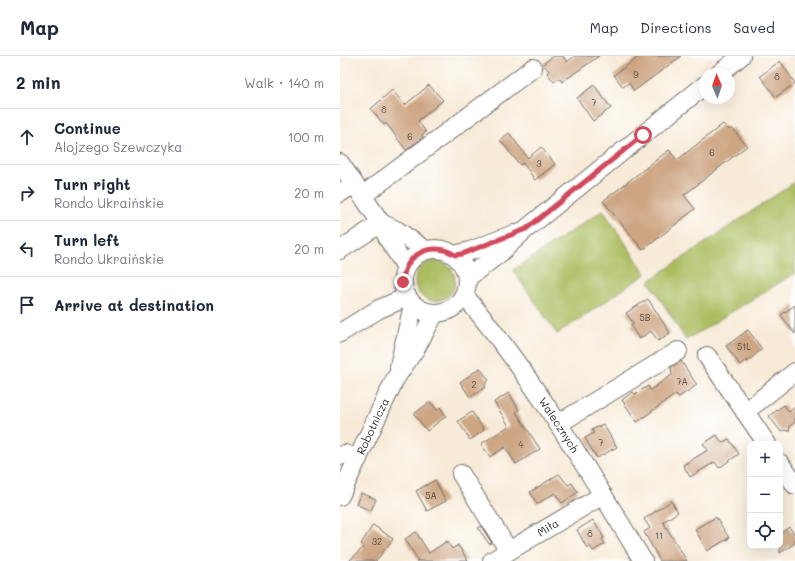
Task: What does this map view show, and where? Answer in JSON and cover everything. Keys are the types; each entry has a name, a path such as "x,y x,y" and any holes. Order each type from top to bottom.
{"street":[{"path":"726,68 741,56"},
{"path":"352,191 533,68"},
{"path":"466,287 462,263 455,255 440,249 425,250 414,257 406,268 403,282 410,301 423,311 435,313 452,308 466,287 526,229 699,90"},
{"path":"340,163 352,191 381,223 388,239 406,268"},
{"path":"340,250 381,223"},
{"path":"381,223 398,231 425,250"},
{"path":"455,255 478,249 526,229"},
{"name":"Walecznych","path":"466,287 484,319 558,424 643,561"},
{"path":"340,332 379,309 410,301"},
{"name":"Robotnicza","path":"395,379 410,301"},
{"name":"Robotnicza","path":"340,496 395,379 416,348 435,313"},
{"path":"558,424 678,351"},
{"path":"707,356 765,441"},
{"path":"745,412 795,372"},
{"path":"340,456 345,454 358,459"},
{"path":"783,467 795,485"},
{"path":"461,474 508,551"},
{"name":"Miła","path":"492,561 603,495"}],"green space":[{"path":"795,182 795,273 686,340 649,281"},
{"path":"603,210 646,274 557,334 513,270"},
{"path":"435,261 443,263 449,267 453,273 455,281 453,289 449,295 443,299 435,301 427,299 421,295 417,289 415,281 417,273 421,267 427,263"}],"building":[{"path":"553,56 563,56 567,62 575,56 599,56 562,82 559,78 554,82 547,73 549,71 543,64"},
{"path":"640,56 681,56 634,91 629,83 623,87 614,75"},
{"path":"780,61 795,83 776,97 760,76"},
{"path":"429,85 443,100 418,121 426,132 422,135 423,137 406,150 386,123 384,125 371,109 392,90 405,105"},
{"path":"594,85 611,108 593,121 577,98"},
{"path":"723,124 729,130 732,128 747,146 684,195 695,209 643,250 603,201 669,150 677,160"},
{"path":"509,133 528,158 541,147 555,164 535,180 523,163 520,165 500,140"},
{"path":"648,299 670,333 658,341 651,331 639,339 631,326 634,324 626,313"},
{"path":"795,305 795,334 781,315"},
{"path":"748,330 762,349 747,362 746,360 740,365 726,346"},
{"path":"681,361 697,385 679,397 676,394 637,422 622,400 633,392 635,394 648,386 650,390 672,375 671,367"},
{"path":"480,368 489,380 484,384 486,387 470,397 460,382"},
{"path":"509,393 519,410 516,412 540,449 516,464 505,447 490,457 481,444 509,426 494,402"},
{"path":"430,402 437,410 440,407 446,416 427,431 414,414"},
{"path":"784,405 789,412 795,407 795,422 790,426 789,431 784,430 781,432 769,416"},
{"path":"472,412 484,430 470,440 458,421"},
{"path":"603,424 617,447 597,458 585,438 594,433 592,430"},
{"path":"717,435 722,443 729,439 739,454 719,468 715,462 690,477 683,465 708,450 703,444"},
{"path":"559,474 568,485 572,483 578,492 562,503 555,493 537,504 530,492"},
{"path":"435,480 446,501 427,511 416,491"},
{"path":"361,493 376,499 371,511 356,504"},
{"path":"671,501 678,512 663,522 687,561 660,561 644,532 650,528 644,519"},
{"path":"716,517 729,538 707,551 695,529"},
{"path":"593,520 604,538 602,539 605,544 593,551 590,546 587,548 577,530"},
{"path":"373,525 393,539 376,561 349,561 364,547 361,544"},
{"path":"481,526 492,543 489,544 478,528"},
{"path":"789,527 795,535 795,543 780,553 780,549 783,549 783,532"},
{"path":"416,532 429,553 447,541 452,549 458,545 468,561 416,561 418,560 405,539"}],"route":[{"path":"403,282 404,272 409,262 419,253 429,249 440,249 455,255 462,254 526,229 643,135"}]}
